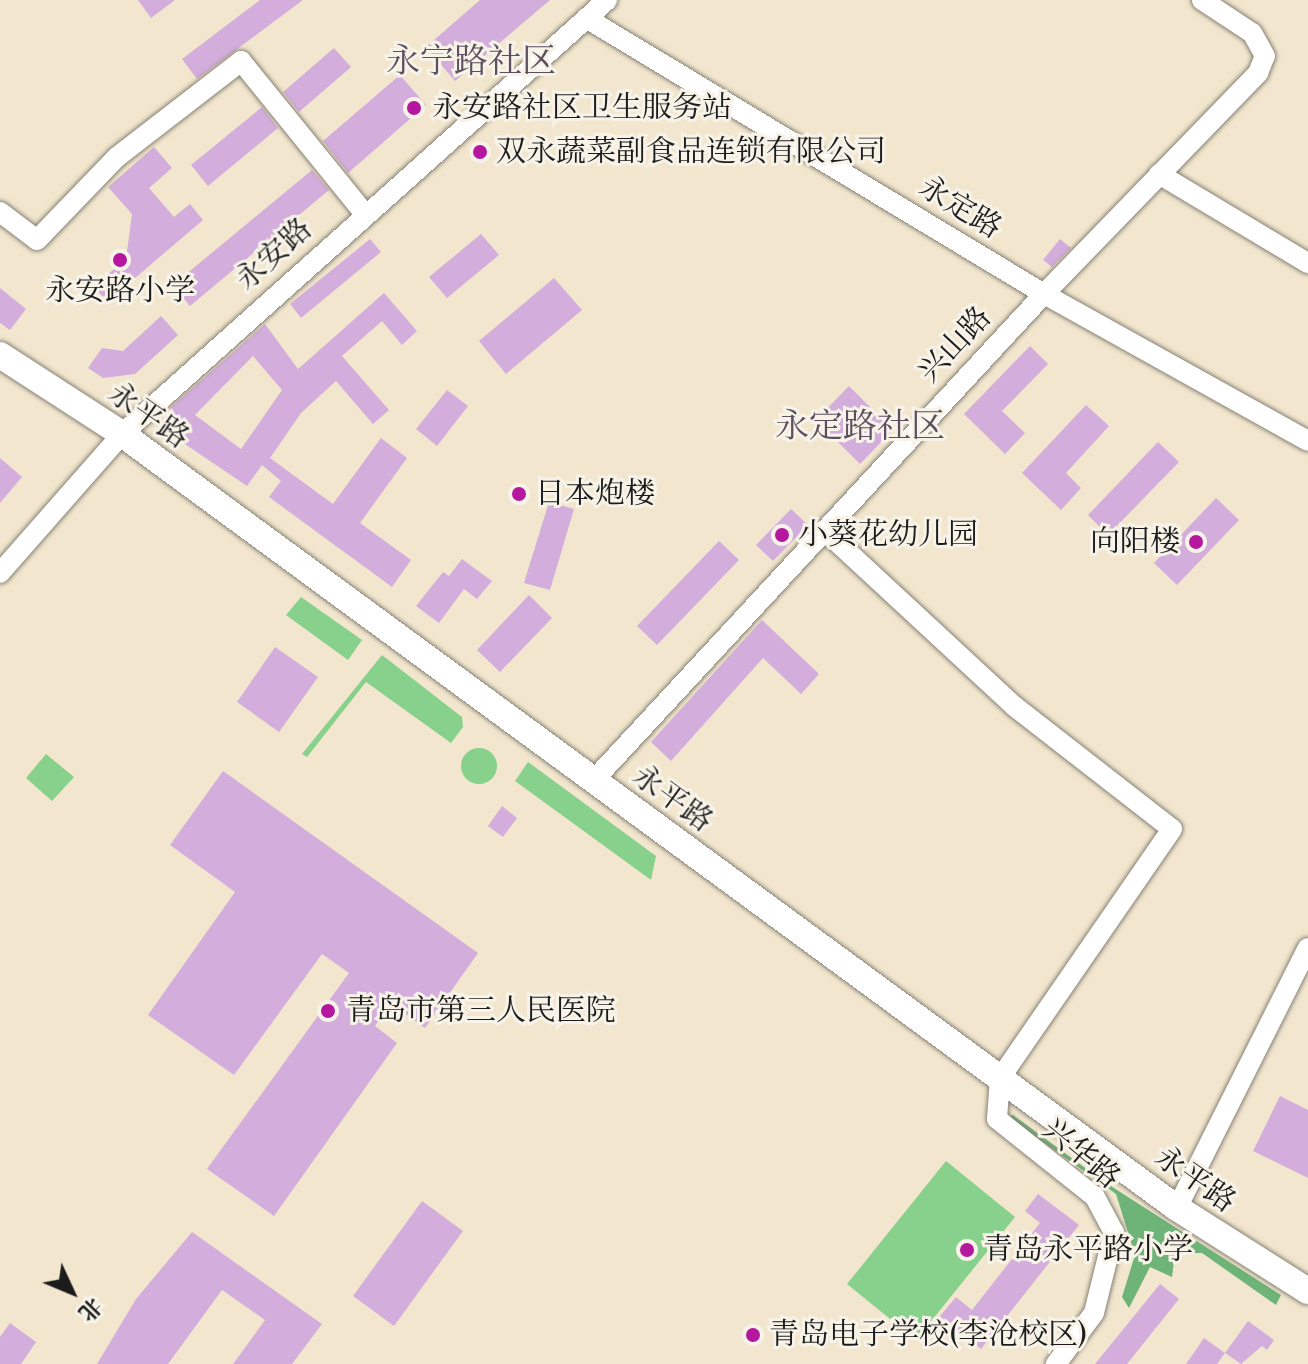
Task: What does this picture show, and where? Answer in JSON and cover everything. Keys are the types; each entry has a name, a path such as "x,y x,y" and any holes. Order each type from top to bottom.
{"main road":[{"name":"永平路","path":"0,355 122,434 1177,1208 1308,1291"}],"street":[{"name":"永安路","path":"0,573 122,434 607,0"},
{"name":"兴山路","path":"593,781 1044,294 1262,67 1263,49 1238,19 1202,0"},
{"name":"永定路","path":"586,18 1044,294 1308,441"},
{"path":"0,212 37,240 117,157 241,61 365,214"},
{"path":"1159,174 1308,263"},
{"path":"824,530 1014,706 1172,829 1000,1078"},
{"path":"1177,1208 1308,948"},
{"name":"兴华路","path":"1000,1078 997,1119 1100,1202 1114,1232 1094,1313 1056,1364"}],"green space":[{"path":"301,597 362,640 348,660 286,615"},
{"path":"382,655 462,717 463,727 451,743 366,682 307,757 302,754"},
{"path":"479,748 492,753 497,766 492,779 479,784 466,779 461,766 466,753"},
{"path":"46,754 74,777 52,801 26,778"},
{"path":"528,762 656,856 651,880 515,781"},
{"path":"1013,1115 1103,1181 1281,1295 1276,1305 1202,1253 1175,1253 1172,1277 1150,1267 1129,1308 1122,1297 1135,1255 1116,1194 1008,1117"},
{"path":"946,1161 1015,1217 916,1340 847,1284"}],"building":[{"path":"138,0 175,0 151,18"},
{"path":"260,0 303,0 197,79 182,59"},
{"path":"480,0 550,0 455,81 426,47"},
{"path":"334,48 351,67 299,112 283,92"},
{"path":"400,75 426,105 348,173 323,141"},
{"path":"262,107 278,128 208,186 191,165"},
{"path":"154,147 172,168 149,188 174,217 190,204 203,220 107,302 94,286 126,259 132,214 108,187"},
{"path":"312,170 329,190 190,306 173,285"},
{"path":"481,234 499,255 447,298 429,277"},
{"path":"370,239 381,252 301,318 290,304"},
{"path":"1060,239 1071,248 1052,267 1043,260"},
{"path":"554,278 582,310 506,374 479,341"},
{"path":"0,288 26,309 10,330 0,323"},
{"path":"384,293 417,331 402,345 382,321 342,356 389,410 373,424 336,381 301,413 270,458 333,504 381,438 407,458 360,523 411,560 392,587 269,497 281,481 262,465 247,486 173,436 170,408 265,324 298,369","holes":["253,356 282,390 241,449 195,415"]},
{"path":"161,316 178,335 135,374 103,378 88,368 102,348 123,351"},
{"path":"1030,346 1048,364 1002,411 1025,433 1005,454 964,414"},
{"path":"849,386 893,430 860,464 816,420"},
{"path":"447,390 468,406 437,446 416,429"},
{"path":"1086,405 1109,426 1066,473 1081,488 1061,510 1022,473"},
{"path":"1158,442 1179,462 1108,535 1088,515"},
{"path":"0,458 22,477 0,503"},
{"name":"向阳楼","path":"1216,498 1239,520 1177,585 1154,563"},
{"path":"549,502 574,509 550,590 524,583"},
{"name":"小葵花幼儿园","path":"791,509 808,525 773,561 756,545"},
{"path":"719,541 739,560 657,645 637,626"},
{"path":"462,559 492,581 477,599 464,589 439,623 416,606 443,572 449,576"},
{"path":"529,595 552,618 500,672 477,650"},
{"path":"762,620 819,674 801,694 763,658 671,761 651,742"},
{"path":"275,647 318,677 279,732 237,702"},
{"path":"223,771 478,953 425,1028 391,1003 375,1026 397,1043 274,1216 207,1169 349,973 322,954 234,1075 148,1015 235,892 170,845"},
{"path":"502,806 517,818 503,837 488,826"},
{"path":"1280,1096 1308,1110 1308,1178 1253,1151"},
{"path":"1038,1194 1079,1225 981,1349 940,1316 956,1297 972,1310 1040,1223 1025,1211"},
{"path":"422,1201 463,1231 394,1326 353,1296"},
{"path":"192,1232 322,1324 292,1364 233,1364 265,1320 222,1290 168,1364 97,1364 136,1299"},
{"path":"1160,1284 1179,1299 1127,1364 1095,1364"},
{"path":"1248,1321 1274,1340 1267,1350 1262,1346 1241,1364 1225,1353"},
{"path":"10,1323 36,1342 21,1364 0,1364 0,1337"},
{"path":"1204,1338 1225,1353 1217,1364 1186,1364"}],"place":[{"name":"永安路社区卫生服务站","path":"414,108"},
{"name":"双永蔬菜副食品连锁有限公司","path":"480,152"},
{"name":"永安路小学","path":"120,260"},
{"name":"日本炮楼","path":"519,494"},
{"name":"小葵花幼儿园","path":"782,535"},
{"name":"向阳楼","path":"1196,542"},
{"name":"青岛市第三人民医院","path":"328,1011"},
{"name":"青岛永平路小学","path":"967,1250"},
{"name":"青岛电子学校(李沧校区)","path":"753,1335"}],"district":[{"name":"永宁路社区","path":"471,63"},
{"name":"永定路社区","path":"860,428"}]}
